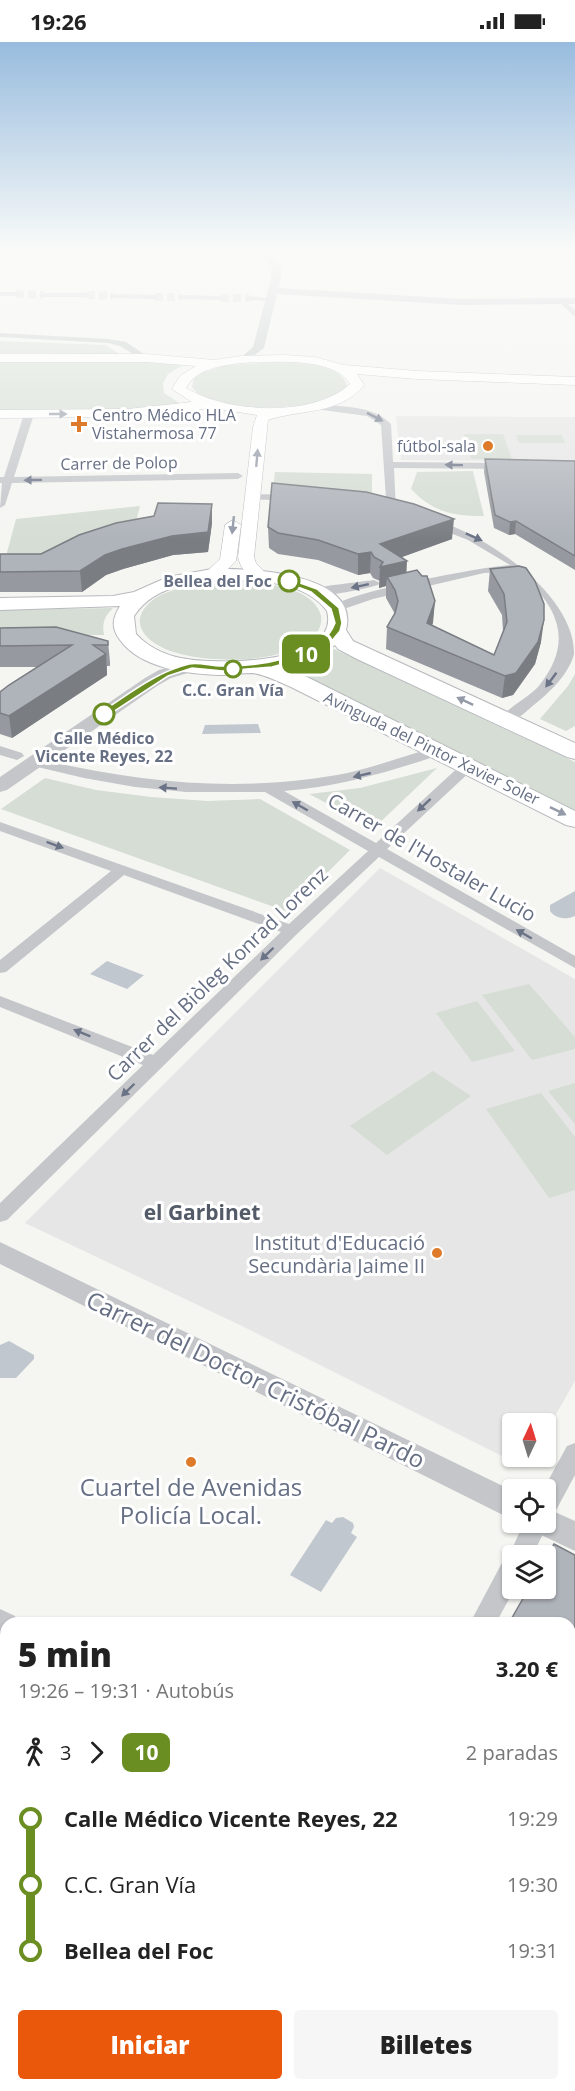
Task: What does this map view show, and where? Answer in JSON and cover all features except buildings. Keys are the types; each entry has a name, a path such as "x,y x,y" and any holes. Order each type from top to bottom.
{"main road":[{"path":"0,358 146,358 220,363 285,359 389,374 575,381"},
{"path":"220,363 188,374 181,381 179,389 187,396 208,405 233,410 282,411 318,407 338,402 352,394 372,390"},
{"path":"343,369 354,377 357,385 352,394"},
{"path":"401,387 575,389"},
{"path":"0,414 128,413 208,405"},
{"path":"233,410 244,418 243,425"},
{"path":"212,575 223,567 229,557 262,418 282,411"},
{"path":"240,456 238,476 246,557 248,565 259,576"},
{"path":"0,604 113,602 139,597 171,583 212,575 259,576 289,581 314,591 335,608 339,623 336,631 327,641 302,656 255,667 223,669 192,666 155,656 134,644 109,640"},
{"path":"134,644 122,623 127,610 139,597"},
{"path":"336,631 345,645 364,655 575,752"},
{"name":"Avinguda del Pintor Xavier Soler","path":"255,667 299,682 575,819"}],"street":[{"path":"131,349 146,358"},
{"path":"244,360 257,349"},
{"path":"259,349 285,359"},
{"path":"318,407 369,413 386,424 390,511"},
{"path":"0,505 4,480 29,414"},
{"path":"389,465 517,466"},
{"name":"Carrer de Polop","path":"4,480 238,476"},
{"path":"242,500 304,499"},
{"path":"419,518 471,535 494,546 531,570 556,595 564,608 569,621 572,651 546,687 505,720"},
{"path":"314,591 344,589 471,562 489,554 494,546"},
{"path":"335,608 370,596 484,570 508,568 531,570"},
{"path":"0,786 26,759 135,677 155,656"},
{"path":"0,768 26,759 165,674 192,666"},
{"path":"0,750 86,776 144,786 206,790 316,784 403,765 438,751"},
{"name":"Carrer del Biòleg Konrad Lorenz","path":"0,1215 292,930 468,766"},
{"name":"Carrer de l'Hostaler Lucio","path":"269,788 575,963"},
{"path":"0,826 292,930"},
{"path":"0,968 122,869"},
{"path":"0,1001 155,1063"},
{"name":"Carrer del Doctor Cristóbal Pardo","path":"0,1252 502,1501"},
{"path":"556,1488 575,1453"},
{"path":"556,1527 575,1537"},
{"path":"486,1617 502,1588"}],"shaded area":[{"path":"0,349 111,349 119,354 0,353"},
{"path":"0,359 140,360 183,365 168,374 163,383 164,393 184,406 122,411 0,411"},
{"path":"277,362 307,364 328,369 343,378 347,386 337,395 324,401 284,407 238,406 217,402 202,396 192,387 194,378 201,373 227,365"},
{"path":"396,416 575,417 575,462 401,460"},
{"name":"fútbol-sala","path":"464,434 503,434 512,459 471,459"},
{"path":"516,435 562,435 565,443 519,443"},
{"path":"473,471 484,516 453,514 435,508 411,489 417,472"},
{"path":"275,472 372,474 372,499 273,490"},
{"path":"140,506 133,533 2,571 16,519"},
{"path":"219,581 261,583 292,590 305,596 315,605 321,616 317,633 304,644 285,652 239,660 191,656 171,651 146,636 140,626 140,618 152,601 173,590"},
{"path":"113,608 104,620 104,635 0,636 0,610"},
{"path":"334,649 575,762 575,811 292,671"},
{"path":"575,674 575,726 566,731 540,719 568,686"},
{"path":"258,724 261,733 202,734 205,725"},
{"path":"437,768 374,828 309,794 360,788"},
{"path":"45,778 96,790 151,797 207,801 260,799 350,850 288,912 1,809"},
{"path":"380,868 575,979 575,1381 556,1414 502,1413 502,1456 240,1325 25,1223"},
{"path":"575,891 575,916 561,918 550,911 550,905"},
{"path":"107,961 144,975 127,989 90,974"},
{"path":"529,984 575,1037 575,1049 532,1060 482,995"},
{"path":"477,1001 515,1051 472,1062 436,1013"},
{"path":"433,1071 471,1096 387,1155 350,1126"},
{"path":"575,1083 575,1124 548,1091"},
{"path":"541,1093 575,1137 575,1190 549,1198 486,1109"},
{"path":"9,1341 34,1355 34,1359 16,1378 0,1378 0,1345"},
{"path":"343,1517 353,1523 351,1533 357,1537 321,1592 290,1575 326,1520 332,1523 336,1518"}],"bus line":[{"name":"10","path":"104,714 165,674 192,666 223,669 272,665 314,651 336,631 339,623 338,615 335,608 323,596 289,581"}],"place":[{"name":"Centro Médico HLA Vistahermosa 77","path":"79,424"},
{"name":"fútbol-sala","path":"488,446"},
{"name":"Bellea del Foc","path":"289,581"},
{"name":"C.C. Gran Vía","path":"233,669"},
{"name":"Calle Médico Vicente Reyes, 22","path":"104,714"},
{"name":"Institut d'Educació Secundària Jaime II","path":"437,1253"},
{"name":"Cuartel de Avenidas Policía Local.","path":"191,1462"}],"district":[{"name":"el Garbinet","path":"202,1212"}]}
